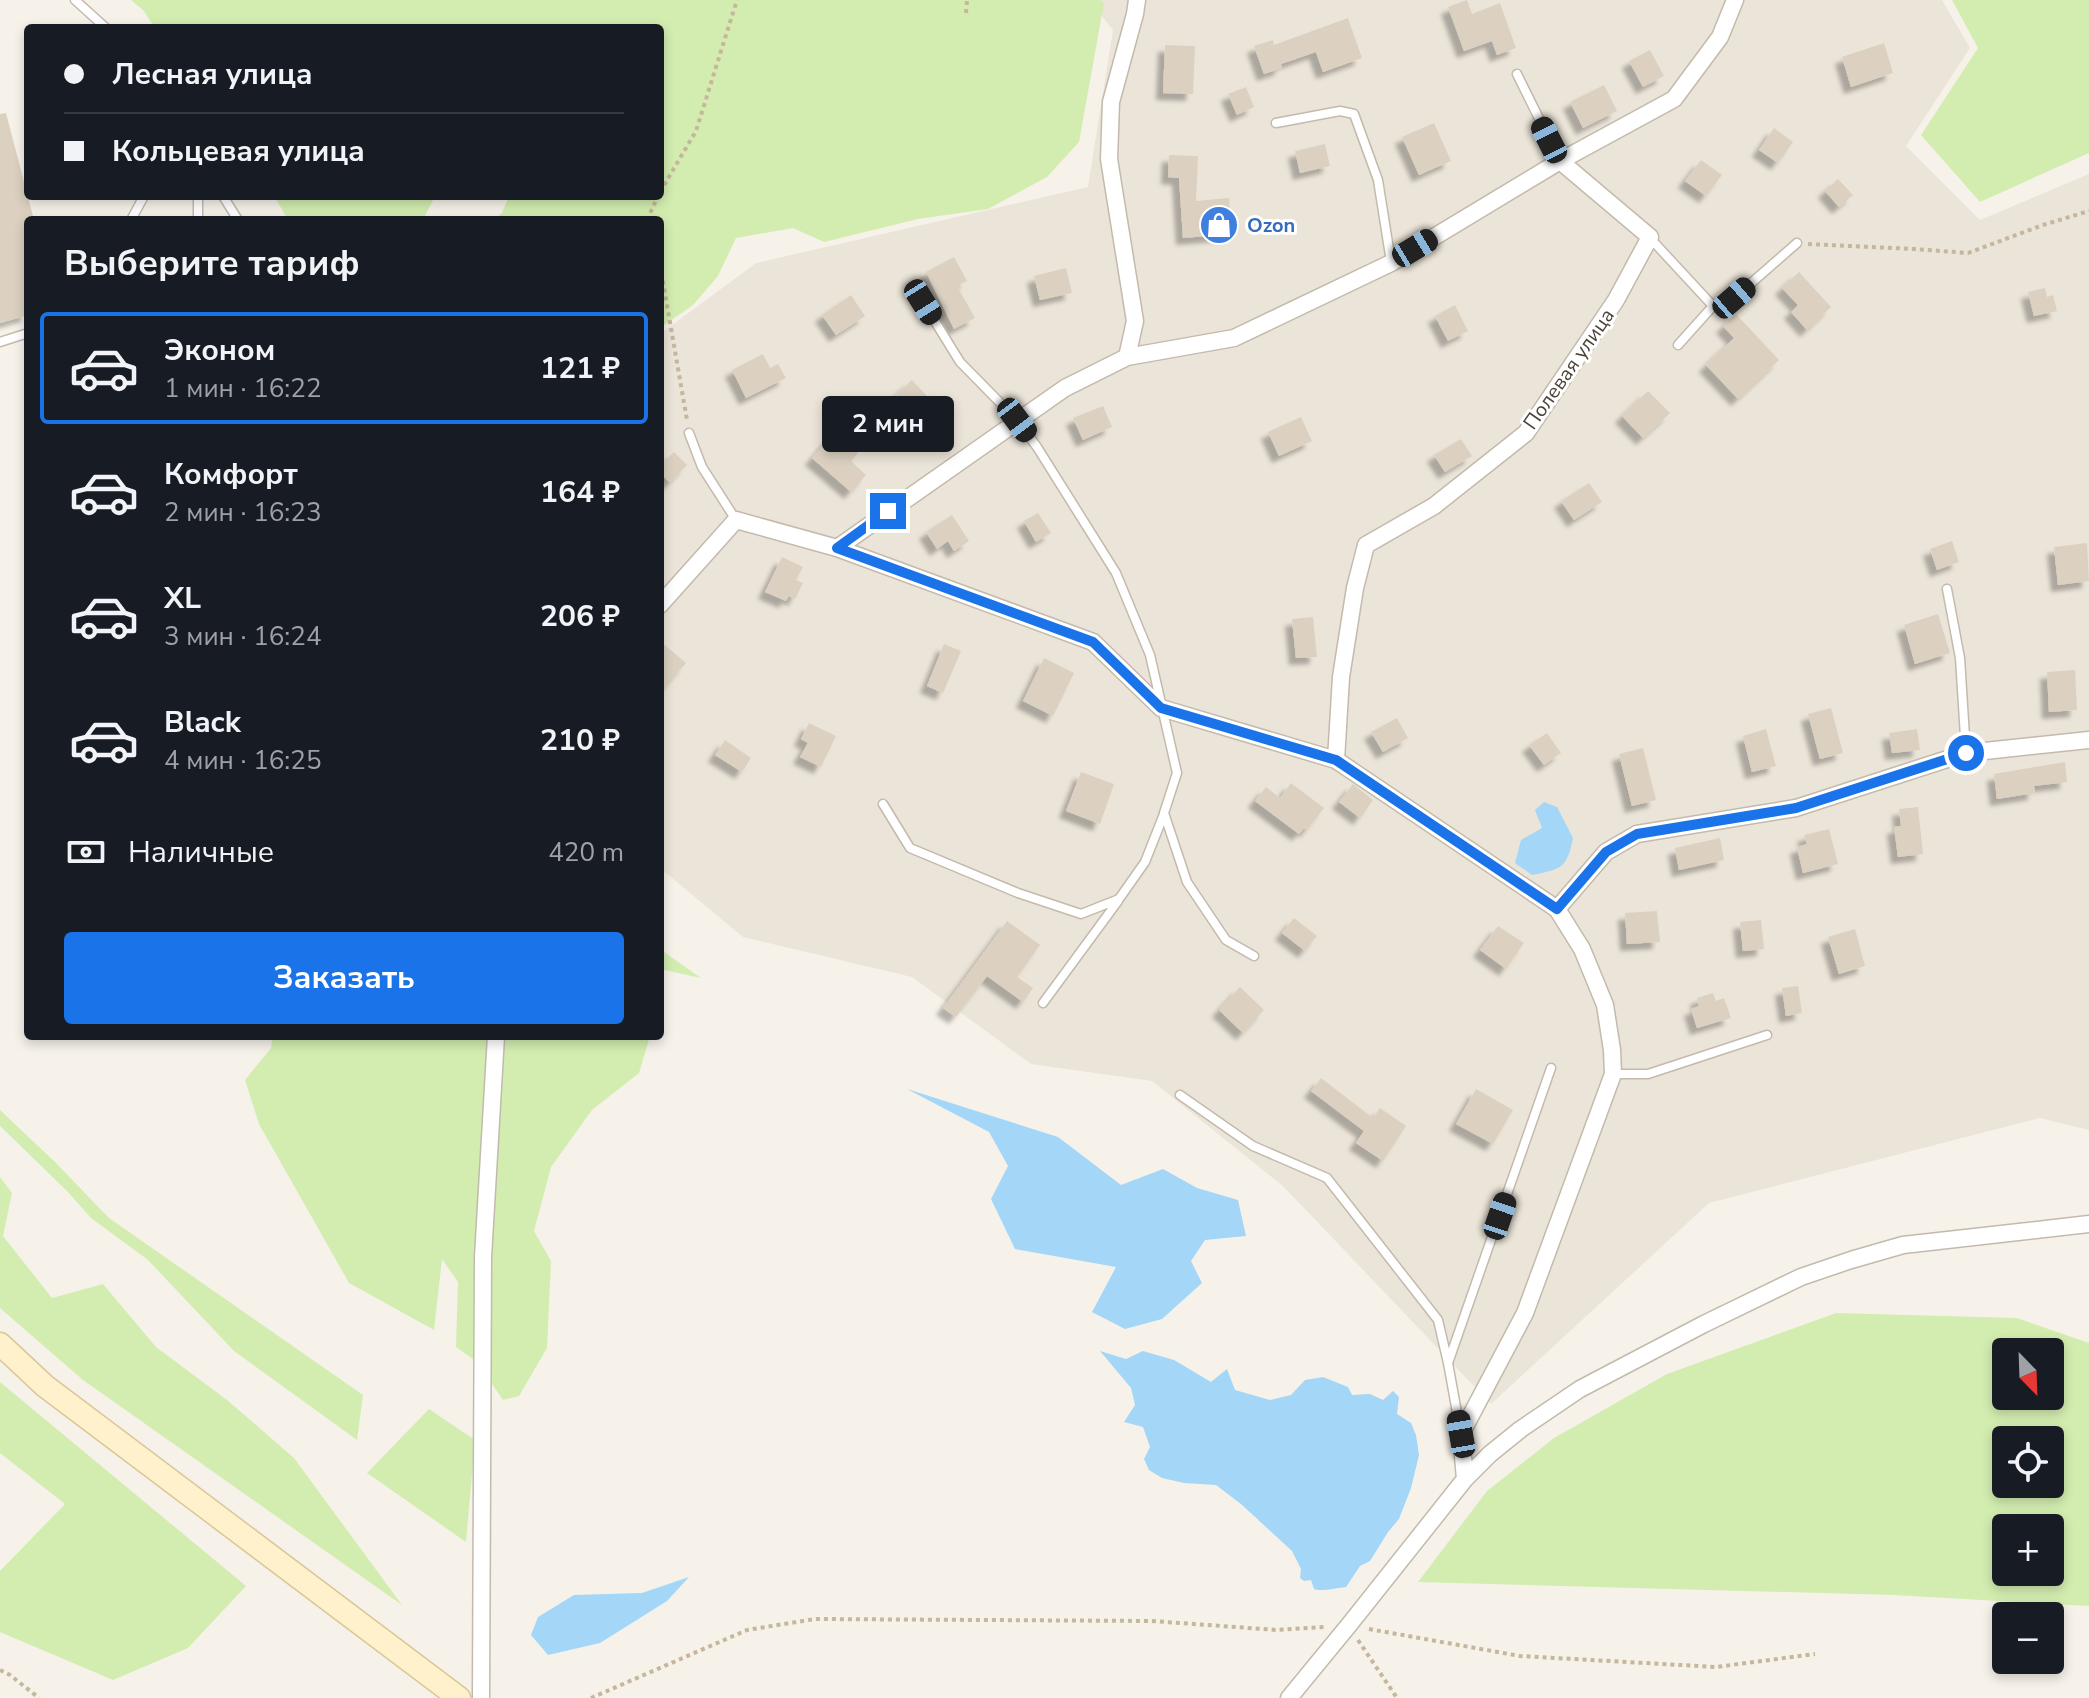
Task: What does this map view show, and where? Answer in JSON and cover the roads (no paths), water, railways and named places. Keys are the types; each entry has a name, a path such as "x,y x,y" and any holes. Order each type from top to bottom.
{"main road":[{"path":"0,1344 45,1386 459,1698"}],"street":[{"path":"1127,357 1135,321 1109,159 1111,102 1137,0"},
{"path":"837,548 1065,388 1127,357 1234,338 1391,263 1560,161 1674,99 1720,37 1735,0"},
{"path":"1560,161 1650,237"},
{"name":"Полевая улица","path":"1336,760 1341,677 1355,588 1366,545 1434,506 1526,433 1616,300 1650,237"},
{"path":"664,601 736,520 837,548 1093,642 1161,708 1336,760 1557,909 1582,949 1605,1005 1613,1074 1525,1313 1461,1434 1465,1479"},
{"path":"1557,909 1606,852 1637,834 1796,808 1966,753 2089,740"},
{"path":"481,1698 483,1257 496,1040"},
{"path":"1289,1698 1465,1479 1521,1429 1580,1389 1801,1277 1851,1260 1903,1245 2089,1224"}],"lane":[{"path":"75,0 102,24"},
{"path":"1517,74 1560,161"},
{"path":"1276,123 1340,111 1354,114 1378,180 1391,263"},
{"path":"1650,237 1713,306"},
{"path":"1678,345 1713,306 1734,298 1797,243"},
{"path":"923,302 960,362 1017,420 1037,447 1116,573 1150,655 1177,773 1145,862 1043,1003"},
{"path":"0,342 24,334"},
{"path":"689,433 702,467 736,520"},
{"path":"1947,589 1960,658 1966,753"},
{"path":"883,804 910,848 1018,893 1081,914 1119,899"},
{"path":"1164,813 1187,882 1226,940 1254,956"},
{"path":"1613,1074 1648,1074 1767,1035"},
{"path":"1448,1363 1551,1068"},
{"path":"1180,1095 1253,1146 1327,1178 1438,1320 1461,1434"}],"water":[{"path":"1544,802 1557,807 1573,838 1568,856 1561,866 1532,875 1515,863 1521,840 1542,828 1535,810"},
{"path":"907,1089 1058,1137 1121,1185 1163,1169 1197,1188 1238,1200 1246,1236 1205,1240 1191,1261 1202,1283 1162,1319 1125,1329 1092,1312 1116,1267 1015,1249 991,1199 1008,1166 989,1132"},
{"path":"1100,1351 1126,1359 1143,1351 1174,1360 1211,1382 1227,1369 1235,1390 1270,1400 1291,1395 1305,1380 1323,1377 1348,1387 1352,1395 1370,1394 1383,1400 1393,1391 1399,1397 1397,1414 1411,1423 1419,1455 1399,1519 1370,1561 1360,1566 1346,1587 1314,1589 1311,1580 1300,1578 1301,1569 1292,1551 1216,1485 1184,1483 1162,1478 1149,1470 1144,1459 1150,1447 1143,1427 1124,1422 1135,1405 1131,1388"},
{"path":"689,1577 667,1601 600,1643 548,1655 531,1635 538,1617 574,1595 642,1593"}],"place":[{"name":"Ozon","path":"1219,225"}]}
